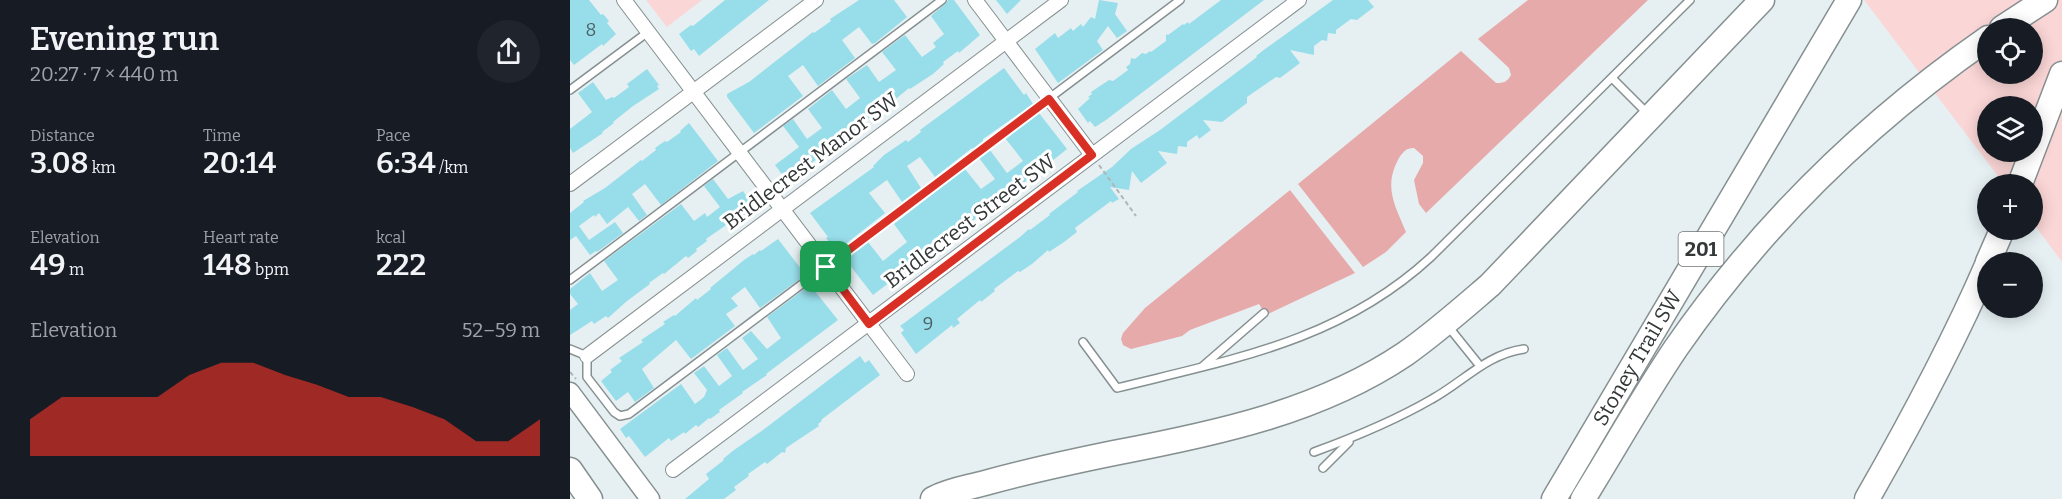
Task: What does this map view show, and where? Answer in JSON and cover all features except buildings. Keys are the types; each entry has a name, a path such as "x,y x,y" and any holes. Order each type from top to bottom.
{"highway":[{"path":"933,499 945,492 1060,463 1163,444 1241,425 1304,405 1355,382 1404,355 1446,324 1490,285 1762,0"},
{"name":"Stoney Trail SW","path":"1554,499 1849,0"},
{"path":"2017,18 2044,0"},
{"path":"1583,499 1676,349 1728,280 1778,222 1844,153 1952,63 1977,46"},
{"path":"2024,174 2062,74"},
{"path":"1867,499 1943,358 1977,286"},
{"path":"570,469 590,499"},
{"path":"949,499 984,483"}],"main road":[{"path":"570,392 651,499"},
{"path":"570,469 595,499"}],"street":[{"path":"624,0 907,374"},
{"path":"570,184 816,0"},
{"path":"975,0 1092,155"},
{"name":"Bridlecrest Manor SW","path":"587,356 1061,0"},
{"name":"Bridlecrest Street SW","path":"673,470 1299,0"}],"lane":[{"path":"570,280 942,0"},
{"path":"570,349 587,356 587,376 614,412 618,416 625,415 826,267 1180,0"},
{"path":"1083,342 1117,388 1270,349 1317,331 1362,309 1410,276 1431,257 1690,0"},
{"path":"570,90 648,32"},
{"path":"1612,78 1650,117"},
{"path":"1201,367 1264,313"},
{"path":"1446,324 1480,366"},
{"path":"1314,452 1412,411 1492,359 1510,351 1524,349"},
{"path":"1323,468 1352,438"}],"path":[{"path":"1092,155 1136,216"}],"shaded area":[{"path":"646,0 702,0 667,27"},
{"path":"1528,0 1648,0 1426,213 1419,204 1414,180 1423,163 1423,156 1414,148 1403,152 1394,168 1391,187 1392,196 1406,232 1386,252 1363,267 1298,184 1461,51 1496,83 1507,81 1511,75 1509,68 1478,39"},
{"path":"1864,0 2062,0 2062,262 2043,236 2043,174 1996,174 1987,162 2043,162 2043,96 1977,96 1977,149"},
{"path":"1290,190 1355,273 1266,315 1259,304 1190,330 1182,336 1131,349 1123,345 1121,339 1123,333 1145,308"}],"route":[{"path":"1049,99 1092,155 869,324 826,267 1049,99"}]}
